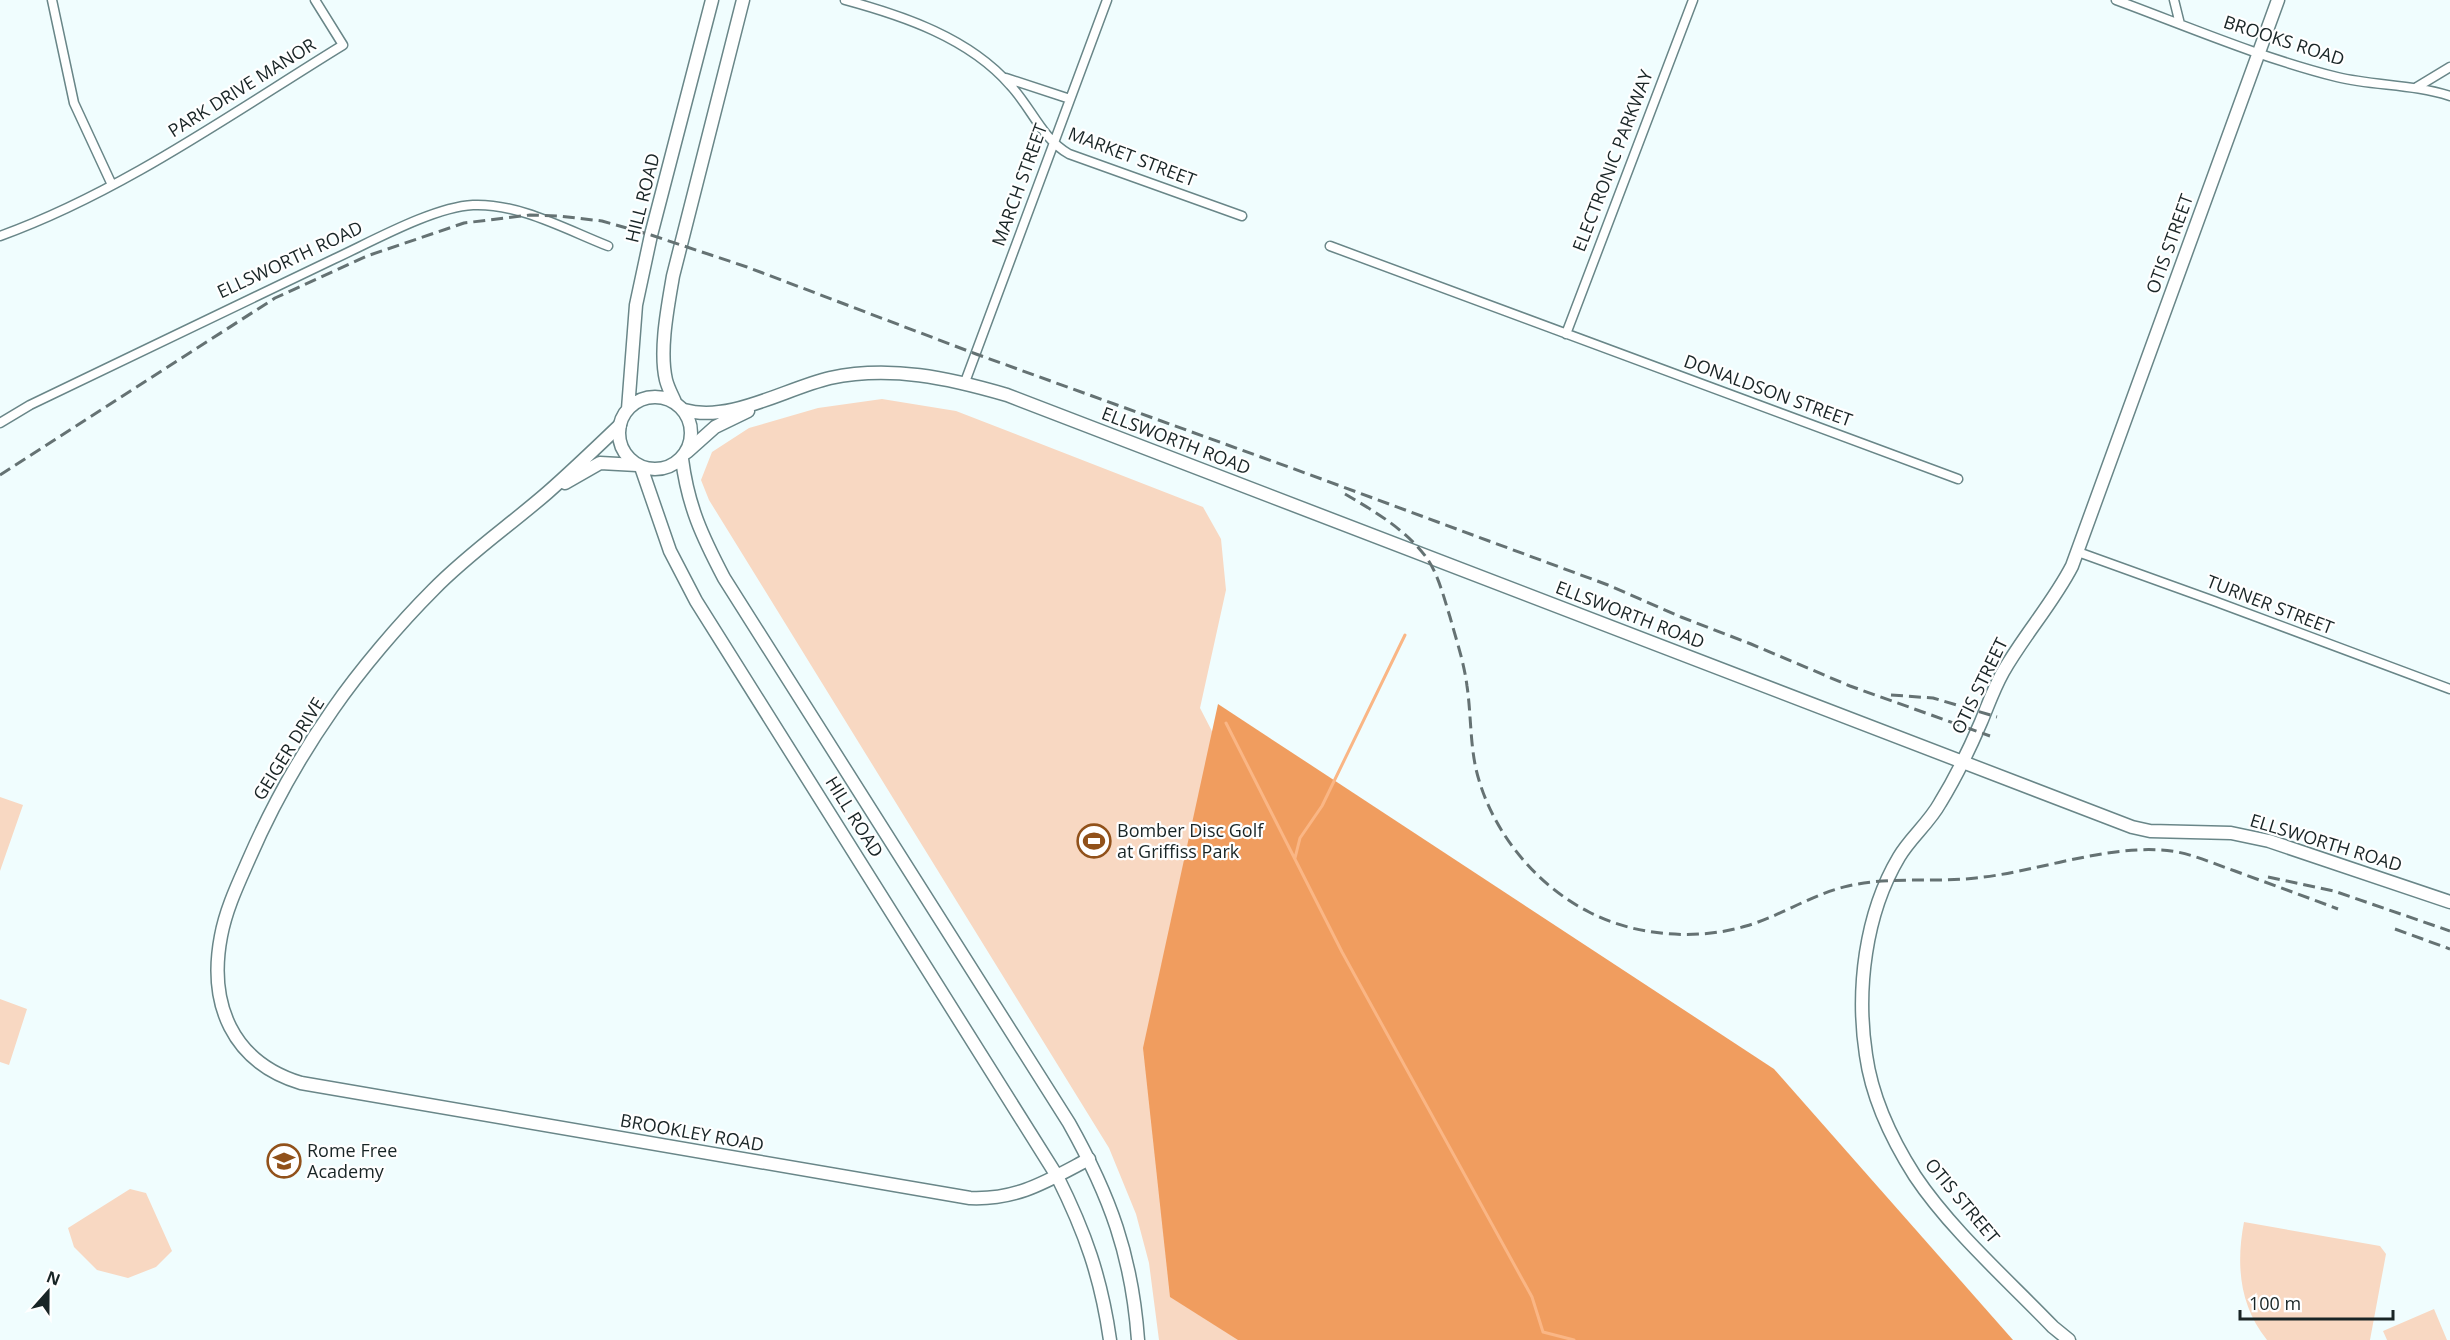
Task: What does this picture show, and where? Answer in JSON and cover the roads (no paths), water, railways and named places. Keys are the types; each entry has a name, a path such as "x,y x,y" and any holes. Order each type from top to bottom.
{"street":[{"path":"0,236 34,224 112,184 74,103 52,0"},
{"name":"PARK DRIVE MANOR","path":"112,184 343,45 315,0"},
{"name":"HILL ROAD","path":"628,409 636,305 651,234 712,0"},
{"path":"679,406 656,396 636,402 628,409 620,424 619,436 628,457 639,466 662,469 684,455 691,441 692,430 689,419 679,406 666,380 664,362 667,314 672,276 743,0"},
{"name":"MARKET STREET","path":"845,0 916,22 957,42 1002,77 1054,143 1069,154 1242,216"},
{"name":"MARCH STREET","path":"965,382 1107,0"},
{"name":"ELECTRONIC PARKWAY","path":"1566,334 1693,0"},
{"name":"BROOKS ROAD","path":"2116,0 2304,68 2341,78 2417,87 2450,96"},
{"path":"2174,0 2180,24"},
{"name":"OTIS STREET","path":"2070,1340 2053,1327 1960,1231 1925,1190 1892,1135 1877,1100 1866,1056 1862,1012 1865,961 1872,922 1882,890 1899,856 1939,806 1964,761 2001,675 2063,583 2078,552 2278,0"},
{"path":"2417,87 2450,67"},
{"path":"1002,77 1070,99"},
{"name":"ELLSWORTH ROAD","path":"0,423 30,405 206,319 407,225 454,208 474,205 511,210 608,246"},
{"path":"1330,246 1566,334"},
{"name":"DONALDSON STREET","path":"1566,334 1958,479"},
{"name":"ELLSWORTH ROAD","path":"679,406 712,414 740,408 798,387 832,378 886,372 918,374 965,382 1007,395 2132,827 2150,831 2231,832 2269,841 2450,902"},
{"name":"ELLSWORTH ROAD","path":"684,455 716,427 798,387"},
{"name":"GEIGER DRIVE","path":"282,1077 255,1060 238,1041 220,999 218,961 225,918 267,818 305,750 334,706 432,590 469,556 548,492 620,424"},
{"name":"HILL ROAD","path":"684,455 688,498 695,518 724,578 1056,1103 1089,1159 1112,1212 1124,1248 1136,1306 1138,1340"},
{"name":"GEIGER DRIVE","path":"548,492 600,463 639,466"},
{"name":"HILL ROAD","path":"639,466 670,550 696,601 1057,1176 1090,1249 1104,1299 1110,1340"},
{"name":"TURNER STREET","path":"2078,552 2450,689"},
{"name":"BROOKLEY ROAD","path":"282,1077 365,1095 969,1198 1002,1197 1026,1191 1089,1159"}],"waterway":[{"path":"1295,858 1300,838 1322,806 1405,635"},
{"path":"1226,723 1342,952 1532,1297 1543,1332 1574,1340"}],"railway":[{"path":"0,475 275,298 367,256 464,223 530,215 602,221 747,267 976,354 1608,585 1850,686 1990,736"},
{"path":"1345,494 1399,529 1418,547 1434,570 1464,668 1476,769 1492,813 1503,833 1517,852 1550,886 1589,912 1607,920 1666,934 1707,934 1759,922 1822,894 1848,886 1880,881 1976,878 2116,852 2139,850 2161,850 2190,855 2338,909"},
{"path":"1891,695 1933,698 1997,717"},
{"path":"2268,877 2334,891 2450,931"},
{"path":"2395,929 2450,949"}],"place":[{"name":"Bomber Disc Golf at Griffiss Park","path":"1094,841"},
{"name":"Rome Free Academy","path":"284,1161"}]}
